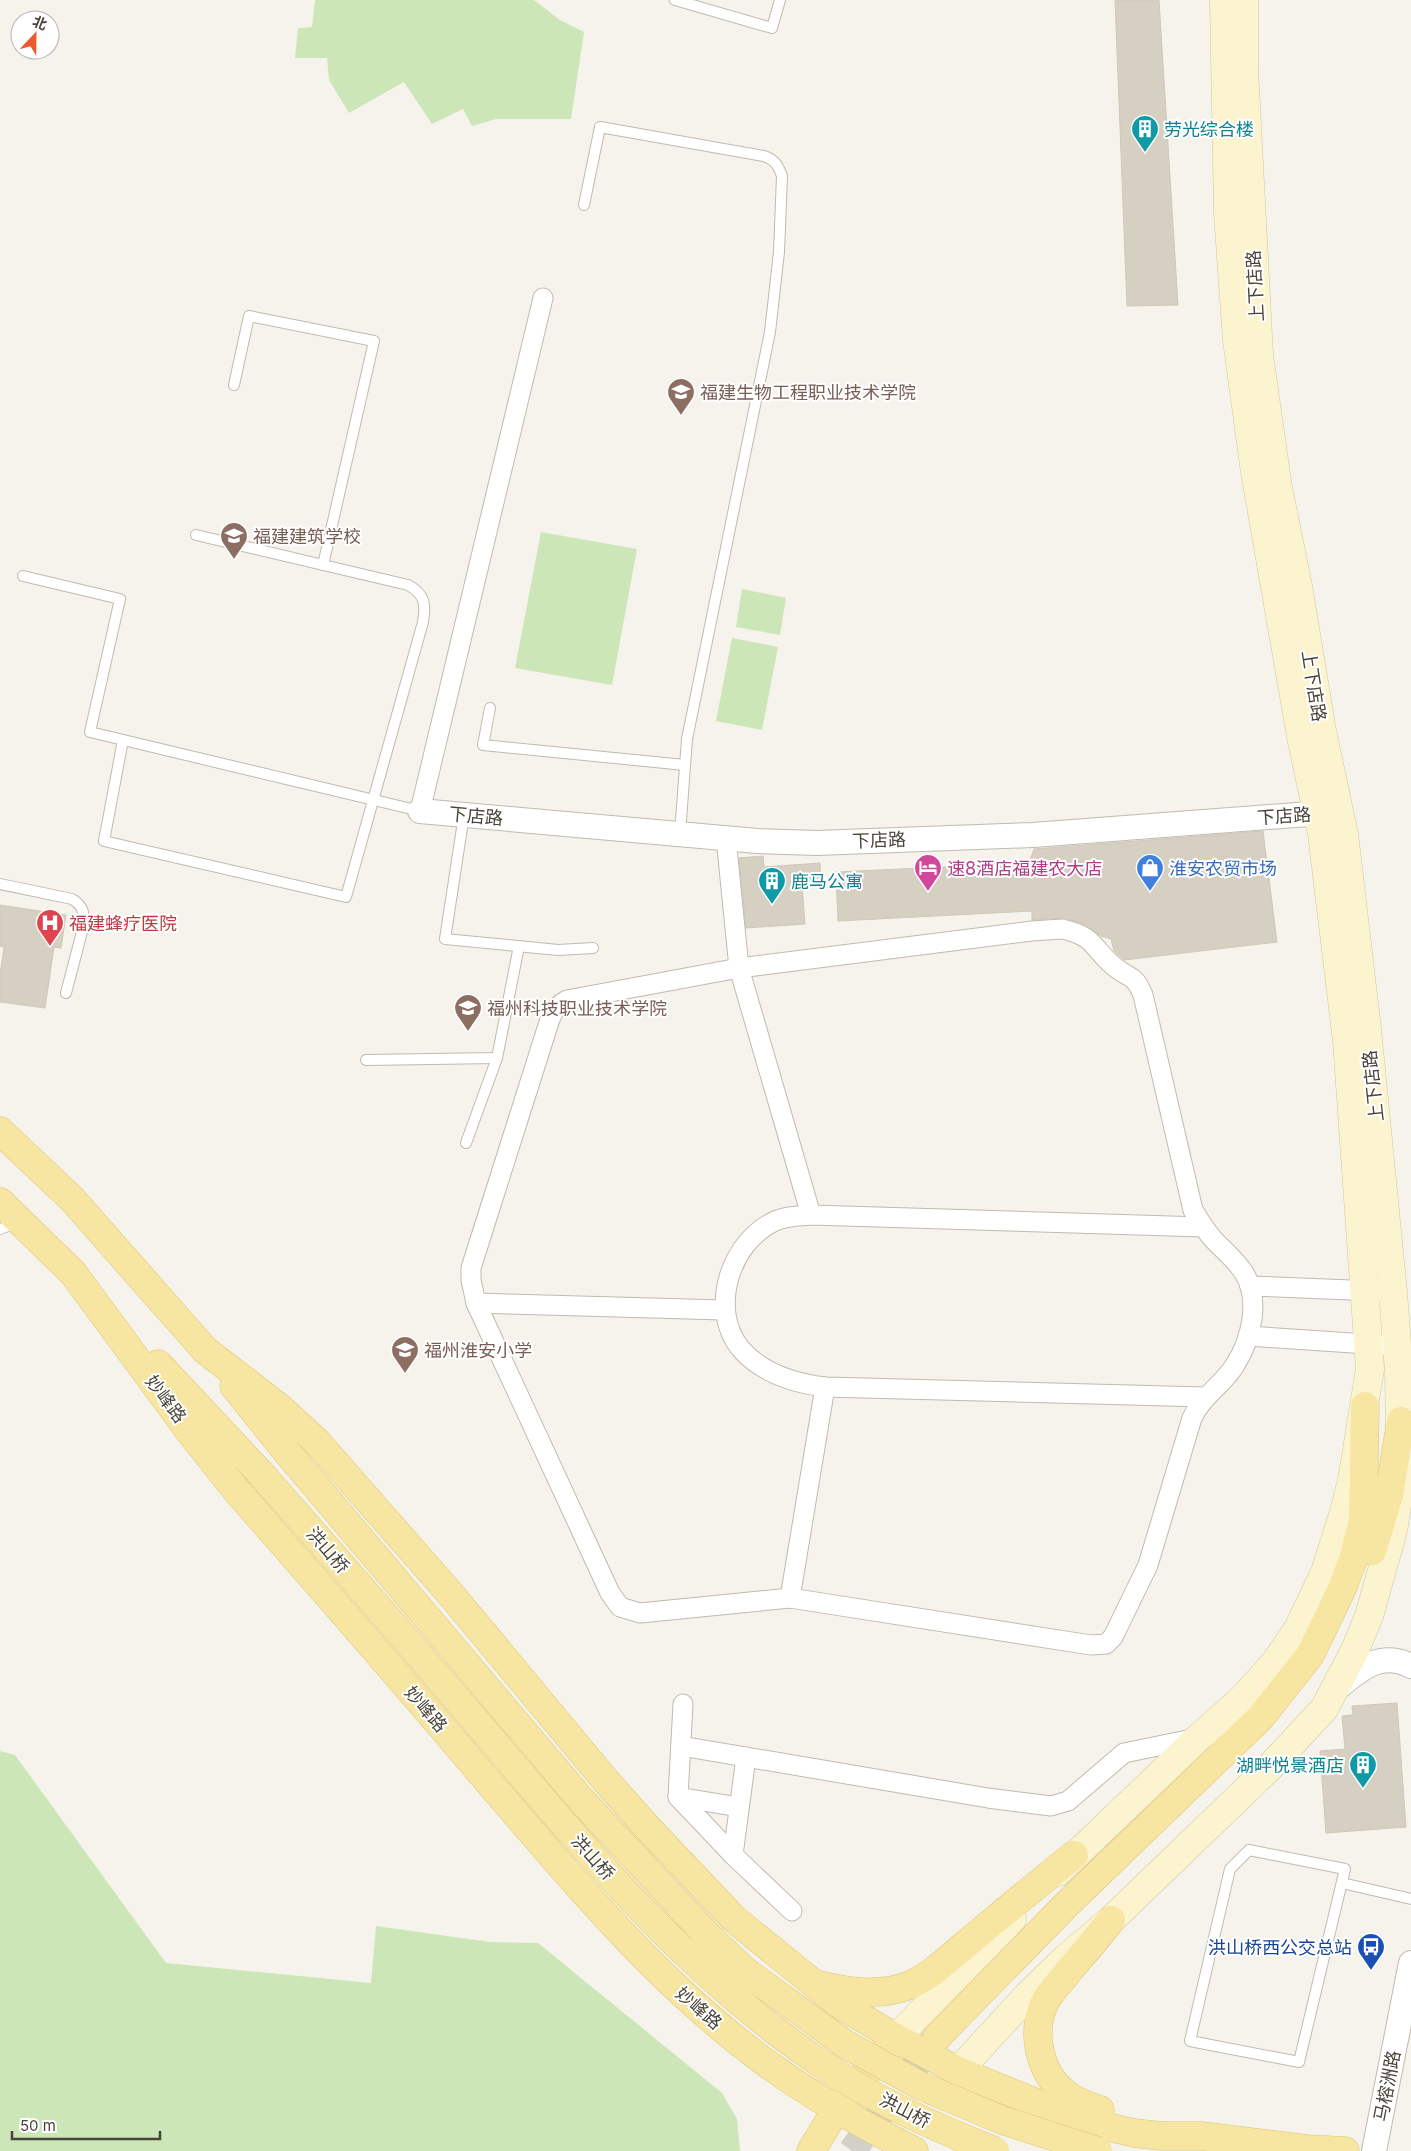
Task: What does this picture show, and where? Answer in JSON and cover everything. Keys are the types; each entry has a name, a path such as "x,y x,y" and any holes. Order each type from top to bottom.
{"main road":[{"name":"上下店路","path":"1224,0 1228,213 1238,350 1257,481 1302,742 1329,812 1344,834 1367,1029 1393,1292 1401,1421"},
{"name":"上下店路","path":"896,2038 1074,1855 1241,1700 1286,1649 1298,1629 1325,1572 1344,1512 1364,1406 1370,1356 1329,812 1322,731 1298,586 1278,488 1259,355 1244,68 1244,0"},
{"path":"0,1132 72,1199 205,1350 286,1451 583,1802 710,1938 745,1971 846,2044 921,2086 1002,2120 1098,2151"},
{"name":"妙峰路","path":"0,1202 10,1225 73,1273 219,1470 583,1893 644,1958 725,2030 769,2066 899,2148"},
{"name":"洪山桥","path":"73,1273 263,1476 390,1620 572,1834 626,1895 688,1958 751,2013 824,2066 895,2106 995,2151"},
{"path":"205,1350 280,1408 318,1443 453,1597 646,1826 734,1919 839,2004 896,2038 958,2071 1056,2112 1096,2124 1134,2133 1161,2136 1201,2136 1344,2151"},
{"path":"1364,1406 1363,1521 1354,1557 1342,1589 1310,1655 1261,1718 1067,1904 942,2041 1158,1836 1244,1751 1296,1694 1321,1662 1343,1624 1368,1567 1389,1495 1401,1421"},
{"path":"1401,1421 1411,1484"},
{"path":"899,2148 958,2071 1066,1958 1111,1920 1282,1755 1318,1715 1336,1689 1355,1650 1368,1616 1393,1531 1399,1495 1401,1421"},
{"path":"813,1984 846,1992 869,1993 888,1991 910,1985 943,1963 1074,1855"},
{"path":"1111,1920 1047,1998 1040,2016 1038,2035 1040,2052 1045,2068 1065,2094 1077,2101 1094,2108 1201,2136"},
{"path":"810,2151 837,2108 896,2038"}],"street":[{"path":"420,811 542,298"},
{"name":"下店路","path":"420,811 758,841 816,843 1033,835 1329,812"},
{"path":"726,838 739,968 811,1215"},
{"path":"1062,929 1084,937 1096,945 1116,968 1132,976 1139,986 1143,995 1193,1210 1203,1227 1244,1274 1250,1286 1252,1319 1248,1336 1235,1366 1197,1406 1148,1565 1120,1627 1114,1638 1106,1644 1090,1645 790,1598 640,1613 620,1607 610,1593 476,1303 470,1268 550,1019 559,1004 576,998 739,968 1032,931 1062,929"},
{"path":"1203,1227 811,1215 788,1218 773,1222 757,1234 743,1250 732,1269 725,1291 724,1310 729,1328 739,1347 754,1360 785,1379 806,1385 1205,1397"},
{"path":"1250,1286 1393,1292"},
{"path":"476,1303 724,1310"},
{"path":"1248,1336 1370,1356 1398,1358"},
{"path":"790,1598 825,1387"},
{"path":"1336,1689 1368,1665 1382,1660 1393,1660 1411,1666"},
{"path":"683,1704 678,1797 733,1855 792,1911"},
{"path":"681,1746 988,1798 1051,1806 1068,1801 1124,1752 1198,1738"},
{"path":"733,1855 746,1756"},
{"path":"678,1797 739,1806"},
{"name":"马榕洲路","path":"1374,2151 1411,1962"}],"lane":[{"path":"675,0 772,28 780,0"},
{"path":"584,205 600,127 764,156 772,159 777,164 782,176 778,260 770,332 688,730 680,834"},
{"path":"234,385 250,316 374,342 323,565"},
{"path":"123,740 104,841 346,897 424,622 426,607 424,598 418,590 408,585 196,535"},
{"path":"23,576 120,599 90,732 374,802 420,811"},
{"path":"490,708 483,745 685,765"},
{"path":"464,815 445,939 558,950 593,948"},
{"path":"0,884 72,900 78,903 82,909 84,917 83,928 66,993"},
{"path":"466,1143 497,1058 519,946"},
{"path":"366,1060 497,1058"},
{"path":"1249,1850 1344,1869 1342,1883 1299,2062 1190,2041 1230,1869 1249,1850"},
{"path":"1342,1883 1411,1899"}],"green space":[{"path":"315,0 534,0 560,20 584,32 571,119 496,119 472,126 463,109 432,124 404,82 349,113 329,80 327,58 295,58 298,28 312,27"},
{"path":"541,532 637,549 612,685 515,668"},
{"path":"742,589 786,598 780,635 736,627"},
{"path":"732,638 778,647 762,730 716,721"},
{"path":"0,1751 15,1755 166,1963 371,1983 376,1926 490,1942 538,1943 722,2093 737,2119 740,2151 0,2151"}],"building":[{"name":"劳光综合楼","path":"1115,0 1159,0 1178,305 1127,306"},
{"name":"淮安农贸市场","path":"1263,831 1277,942 1124,960 1114,951 1111,939 1101,936 1086,925 1065,918 1032,920 1032,911 838,921 836,872 1029,863 1034,849"},
{"name":"鹿马公寓","path":"763,856 764,867 820,863 821,885 802,886 805,924 746,928 739,858"},
{"path":"0,905 66,915 61,948 54,947 45,1008 0,1002 0,975 4,947 0,946"},
{"name":"湖畔悦景酒店","path":"1397,1703 1406,1827 1326,1833 1320,1751 1345,1749 1342,1716 1353,1715 1352,1706"}],"tunnel":[{"path":"852,2151 937,2037"}],"place":[{"name":"劳光综合楼","path":"1145,153"},
{"name":"福建生物工程职业技术学院","path":"681,416"},
{"name":"福建建筑学校","path":"234,560"},
{"name":"速8酒店福建农大店","path":"928,892"},
{"name":"淮安农贸市场","path":"1150,892"},
{"name":"鹿马公寓","path":"772,905"},
{"name":"福建蜂疗医院","path":"50,947"},
{"name":"福州科技职业技术学院","path":"468,1032"},
{"name":"福州淮安小学","path":"405,1374"},
{"name":"湖畔悦景酒店","path":"1363,1789"},
{"name":"洪山桥西公交总站","path":"1371,1971"}]}
